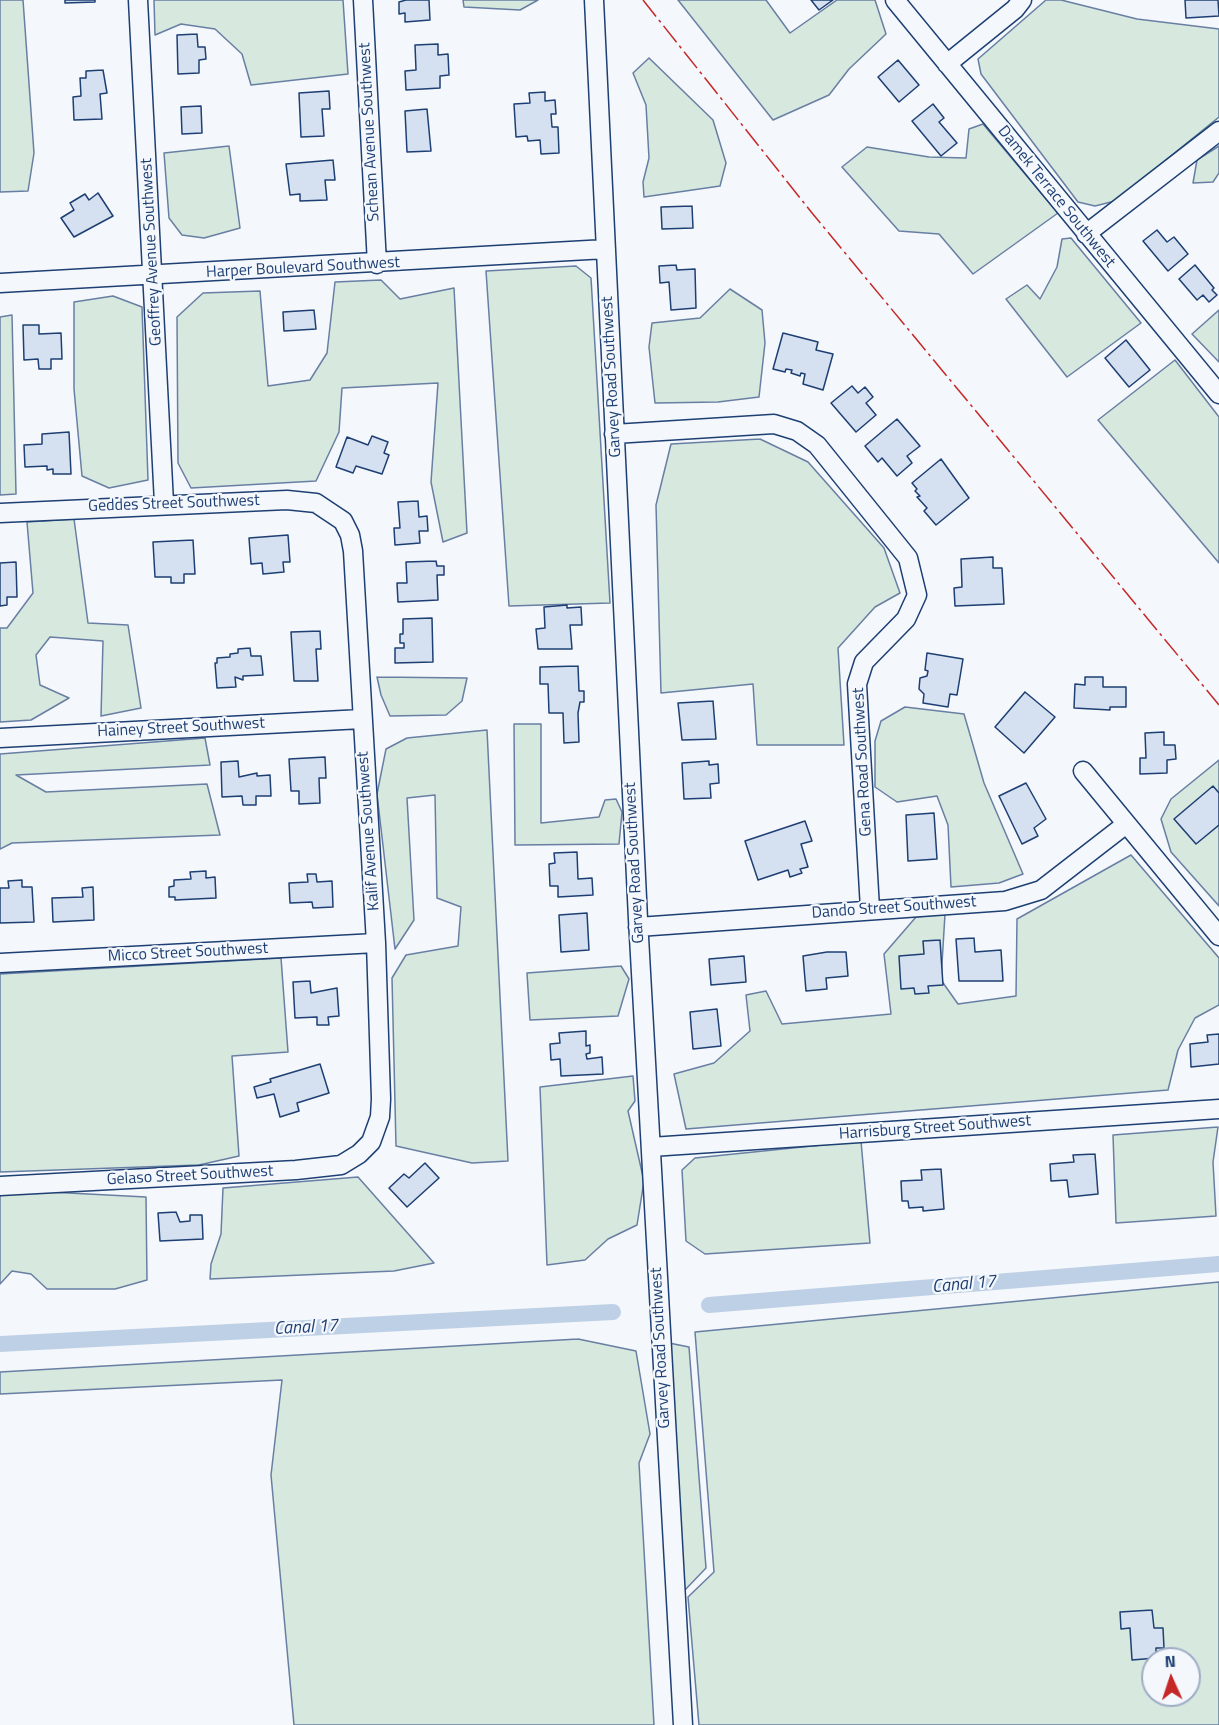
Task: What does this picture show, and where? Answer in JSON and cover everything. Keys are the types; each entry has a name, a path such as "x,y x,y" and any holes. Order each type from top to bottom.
{"street":[{"name":"Geoffrey Avenue Southwest","path":"138,0 164,503"},
{"name":"Schean Avenue Southwest","path":"363,0 376,264"},
{"name":"Garvey Road Southwest","path":"594,0 638,927 683,1725"},
{"name":"Damek Terrace Southwest","path":"895,0 1219,394"},
{"path":"947,64 1015,9 1022,0"},
{"path":"1086,234 1219,131"},
{"name":"Harper Boulevard Southwest","path":"0,283 376,264 606,249"},
{"name":"Gena Road Southwest","path":"614,435 774,424 797,431 817,445 908,558 916,596 906,619 864,662 857,684 870,909"},
{"name":"Geddes Street Southwest","path":"0,513 164,503 287,500 316,503 343,521"},
{"name":"Kalif Avenue Southwest","path":"343,521 354,551 375,943 381,1099 380,1117 371,1142"},
{"name":"Hainey Street Southwest","path":"0,738 362,719"},
{"path":"1083,771 1125,825 1219,936"},
{"name":"Dando Street Southwest","path":"638,927 1005,901 1041,890 1125,825"},
{"name":"Micco Street Southwest","path":"0,963 375,943"},
{"name":"Harrisburg Street Southwest","path":"651,1147 1219,1109"},
{"name":"Gelaso Street Southwest","path":"0,1186 307,1169 341,1165 359,1154 371,1142"}],"shaded area":[{"path":"0,0 23,0 34,153 28,191 0,192"},
{"path":"154,0 343,0 348,74 251,85 242,54 215,29 181,24 155,35"},
{"path":"463,0 538,0 520,10 464,7"},
{"path":"678,0 766,0 790,33 837,0 875,0 886,34 849,69 829,95 773,120"},
{"path":"1046,0 1061,0 1137,19 1219,29 1219,117 1115,201 1095,206 1078,202 981,74 978,59"},
{"path":"649,58 713,120 726,163 720,186 644,197 643,182 649,158 646,105 633,73"},
{"path":"983,124 1058,213 973,274 939,234 899,231 842,167 867,147 929,157 966,158 969,129"},
{"path":"229,146 240,228 204,238 182,235 169,218 164,153"},
{"path":"1219,146 1219,173 1213,182 1193,183 1197,160"},
{"path":"1071,238 1141,323 1067,377 1006,299 1027,285 1040,299 1057,267 1062,239"},
{"path":"576,266 591,278 610,603 509,606 486,271"},
{"path":"381,280 400,299 454,288 467,533 443,542 431,482 438,383 342,388 339,432 316,481 191,488 178,463 177,317 203,293 260,291 268,386 310,380 327,353 335,282"},
{"path":"730,289 762,310 765,343 759,397 718,402 655,403 649,347 652,323 700,318"},
{"path":"113,296 142,307 148,480 109,488 82,476 74,389 74,302"},
{"path":"1219,310 1219,362 1192,334"},
{"path":"12,315 16,494 0,495 0,317"},
{"path":"1175,360 1219,417 1219,563 1098,420"},
{"path":"760,439 808,462 884,548 900,593 875,607 838,648 844,745 757,745 753,684 661,693 656,505 671,444"},
{"path":"74,519 88,623 128,625 141,708 101,716 103,641 50,637 36,655 40,685 69,698 31,720 0,722 0,628 7,628 33,593 27,522"},
{"path":"377,677 467,678 462,701 446,715 390,716 381,695"},
{"path":"905,707 964,714 984,783 1023,874 999,883 951,887 948,825 937,796 897,802 875,787 875,741 881,721"},
{"path":"514,724 541,724 541,823 599,817 605,800 616,799 622,812 619,844 515,845"},
{"path":"487,730 508,1161 472,1163 396,1146 392,978 406,955 458,946 461,907 437,898 435,795 407,798 414,920 395,949 377,794 386,749 407,738"},
{"path":"205,738 210,765 16,775 46,792 207,784 220,835 12,843 0,849 0,754"},
{"path":"1219,760 1219,906 1171,852 1161,819 1171,799"},
{"path":"1131,855 1219,958 1219,1005 1195,1018 1178,1050 1168,1090 686,1129 674,1074 714,1063 750,1031 746,995 766,991 782,1024 891,1014 884,954 916,917 945,914 941,980 958,1004 1016,996 1017,919"},
{"path":"281,958 288,1052 232,1056 239,1156 199,1165 0,1172 0,974"},
{"path":"621,966 629,979 618,1016 530,1020 527,973"},
{"path":"633,1076 635,1101 628,1111 644,1181 637,1225 608,1239 585,1260 547,1265 540,1087"},
{"path":"1218,1127 1213,1162 1216,1216 1116,1223 1113,1135"},
{"path":"861,1141 870,1243 705,1254 686,1241 682,1170 695,1158"},
{"path":"358,1177 434,1263 394,1271 210,1279 211,1264 221,1234 223,1188"},
{"path":"30,1191 146,1197 147,1280 115,1289 47,1289 31,1274 12,1271 0,1284 0,1194"},
{"path":"1219,1282 1219,1725 699,1725 688,1597 714,1572 695,1332"},
{"path":"578,1339 636,1351 650,1434 639,1463 654,1725 294,1725 271,1475 282,1380 0,1394 0,1372"},
{"path":"669,1343 689,1347 706,1568 684,1591"}],"building":[{"path":"65,0 95,0 95,2 65,3"},
{"path":"429,0 430,20 405,22 405,13 399,14 399,2"},
{"path":"811,0 833,0 819,10"},
{"path":"1185,0 1218,0 1219,16 1186,18"},
{"path":"197,34 198,47 205,47 206,59 199,60 199,73 178,74 177,35"},
{"path":"438,44 438,55 448,54 449,75 440,76 440,88 406,90 405,71 416,70 415,45"},
{"path":"898,60 919,85 899,102 878,77"},
{"path":"103,70 107,93 100,94 102,119 74,120 73,97 81,96 80,78 86,78 86,71"},
{"path":"329,91 330,109 322,109 324,136 301,137 299,93"},
{"path":"545,92 545,101 555,100 556,114 551,114 552,127 558,127 559,153 541,154 540,140 528,141 527,136 516,137 514,104 530,103 529,93"},
{"path":"933,104 944,118 939,122 957,143 941,156 912,121"},
{"path":"201,106 202,133 182,134 181,107"},
{"path":"427,109 431,151 407,152 405,111"},
{"path":"333,160 335,180 325,180 327,200 300,201 300,194 290,195 286,164"},
{"path":"98,193 113,216 74,237 61,218 74,210 70,203 85,194 89,200"},
{"path":"692,206 693,228 662,229 661,207"},
{"path":"1157,230 1167,242 1174,237 1188,254 1168,271 1143,241"},
{"path":"676,265 677,270 695,269 696,308 671,310 669,282 660,283 659,266"},
{"path":"1195,265 1217,295 1209,302 1203,295 1197,300 1179,279"},
{"path":"314,310 316,329 284,331 283,312"},
{"path":"23,325 39,325 39,334 61,333 62,359 51,359 51,369 39,369 38,359 24,360"},
{"path":"783,333 818,342 816,350 833,354 823,390 803,384 805,374 801,373 800,376 791,373 792,370 786,369 785,372 773,369"},
{"path":"1126,340 1150,370 1129,387 1105,358"},
{"path":"852,386 858,393 865,387 873,397 866,403 876,415 856,432 831,403"},
{"path":"897,419 920,446 907,456 912,463 897,476 882,458 878,462 865,446"},
{"path":"69,432 71,474 53,474 53,469 47,470 47,466 25,467 24,445 42,444 42,434"},
{"path":"372,436 388,442 384,453 389,455 382,474 356,466 353,473 336,467 347,437 368,445"},
{"path":"941,459 969,498 936,525 924,511 927,508 917,497 920,496 912,483"},
{"path":"418,501 419,517 427,516 428,531 419,531 420,543 395,545 394,528 400,528 398,502"},
{"path":"288,535 290,562 283,562 284,572 263,574 262,563 251,564 249,538"},
{"path":"193,540 195,574 184,574 184,583 171,583 171,577 155,577 153,542"},
{"path":"993,557 993,568 1002,568 1004,604 955,606 954,588 962,587 961,559"},
{"path":"436,561 437,566 444,566 444,575 437,575 438,600 398,602 397,583 407,583 406,562"},
{"path":"16,562 17,597 7,597 7,605 0,606 0,563"},
{"path":"567,605 567,608 581,607 582,625 570,625 572,649 538,649 536,629 545,628 544,607"},
{"path":"432,618 433,662 395,663 395,648 404,648 404,643 400,643 400,634 403,634 403,619"},
{"path":"320,631 321,649 316,649 318,681 294,681 291,632"},
{"path":"250,648 251,656 261,656 263,675 243,676 243,680 235,677 236,687 217,688 215,663 217,663 217,658 230,657 230,654 238,653 238,649"},
{"path":"927,653 963,659 957,695 950,694 948,707 923,703 924,694 919,689 920,678 927,676 928,671 925,670"},
{"path":"578,666 579,691 584,691 584,702 580,702 578,713 579,742 564,743 563,713 549,713 548,684 540,684 540,667"},
{"path":"1085,677 1103,677 1103,687 1126,687 1126,707 1110,707 1110,710 1074,708 1075,684 1085,685"},
{"path":"1025,692 1055,717 1024,753 995,727"},
{"path":"713,701 716,739 682,740 678,703"},
{"path":"1164,732 1164,745 1175,745 1176,759 1167,760 1167,773 1140,774 1140,758 1146,758 1145,733"},
{"path":"325,757 326,778 319,778 320,803 299,804 299,791 291,791 289,759"},
{"path":"238,761 239,777 257,773 257,776 270,775 271,796 256,796 256,805 243,805 242,796 222,797 221,762"},
{"path":"709,761 709,765 718,764 719,783 710,784 711,798 684,799 682,763"},
{"path":"1026,783 1046,819 1034,828 1038,836 1022,844 999,796"},
{"path":"1213,786 1219,793 1219,825 1196,844 1174,819"},
{"path":"934,813 937,859 908,861 906,815"},
{"path":"805,821 812,841 801,844 808,867 800,869 802,873 790,877 788,870 758,880 745,841"},
{"path":"577,852 578,879 592,878 593,895 558,897 558,886 550,886 549,864 555,863 554,853"},
{"path":"206,871 206,878 215,877 216,898 175,900 175,897 169,897 169,887 174,886 174,880 191,879 190,872"},
{"path":"307,874 316,874 317,882 332,881 333,907 313,908 312,902 290,903 289,883 308,882"},
{"path":"22,880 22,887 32,887 34,922 0,923 0,888 9,888 8,881"},
{"path":"93,887 94,920 53,922 52,898 83,897 82,888"},
{"path":"587,913 589,950 561,952 559,915"},
{"path":"974,938 975,952 1001,950 1003,981 959,981 956,939"},
{"path":"940,940 943,985 928,986 929,993 915,994 914,988 901,989 899,956 924,954 923,941"},
{"path":"846,952 848,976 826,978 827,989 806,991 803,956"},
{"path":"744,956 746,982 711,985 709,959"},
{"path":"310,981 311,993 337,988 339,1016 328,1017 329,1025 317,1025 317,1017 295,1018 293,982"},
{"path":"717,1009 721,1046 693,1049 690,1012"},
{"path":"586,1031 586,1046 590,1045 590,1053 586,1054 587,1059 602,1057 603,1074 561,1076 560,1059 551,1060 550,1044 560,1043 559,1033"},
{"path":"1219,1034 1219,1064 1191,1067 1190,1044 1208,1042 1207,1035"},
{"path":"320,1064 329,1093 297,1103 299,1111 280,1117 274,1094 257,1098 254,1087 271,1082 270,1079"},
{"path":"1095,1154 1098,1194 1069,1197 1067,1180 1051,1181 1050,1164 1074,1162 1073,1155"},
{"path":"425,1163 439,1178 407,1207 389,1188 404,1174 409,1178"},
{"path":"941,1169 944,1209 923,1211 923,1207 909,1208 908,1201 902,1201 901,1181 922,1180 921,1170"},
{"path":"176,1212 180,1222 190,1221 190,1215 202,1215 203,1239 160,1241 158,1213"},
{"path":"1152,1610 1154,1628 1163,1628 1164,1647 1141,1647 1141,1659 1132,1660 1130,1628 1121,1629 1120,1612"}],"waterway":[{"name":"Canal 17","path":"709,1305 1219,1264"},
{"name":"Canal 17","path":"0,1344 613,1312"}],"power":[{"path":"643,0 812,213 1219,705"}]}
